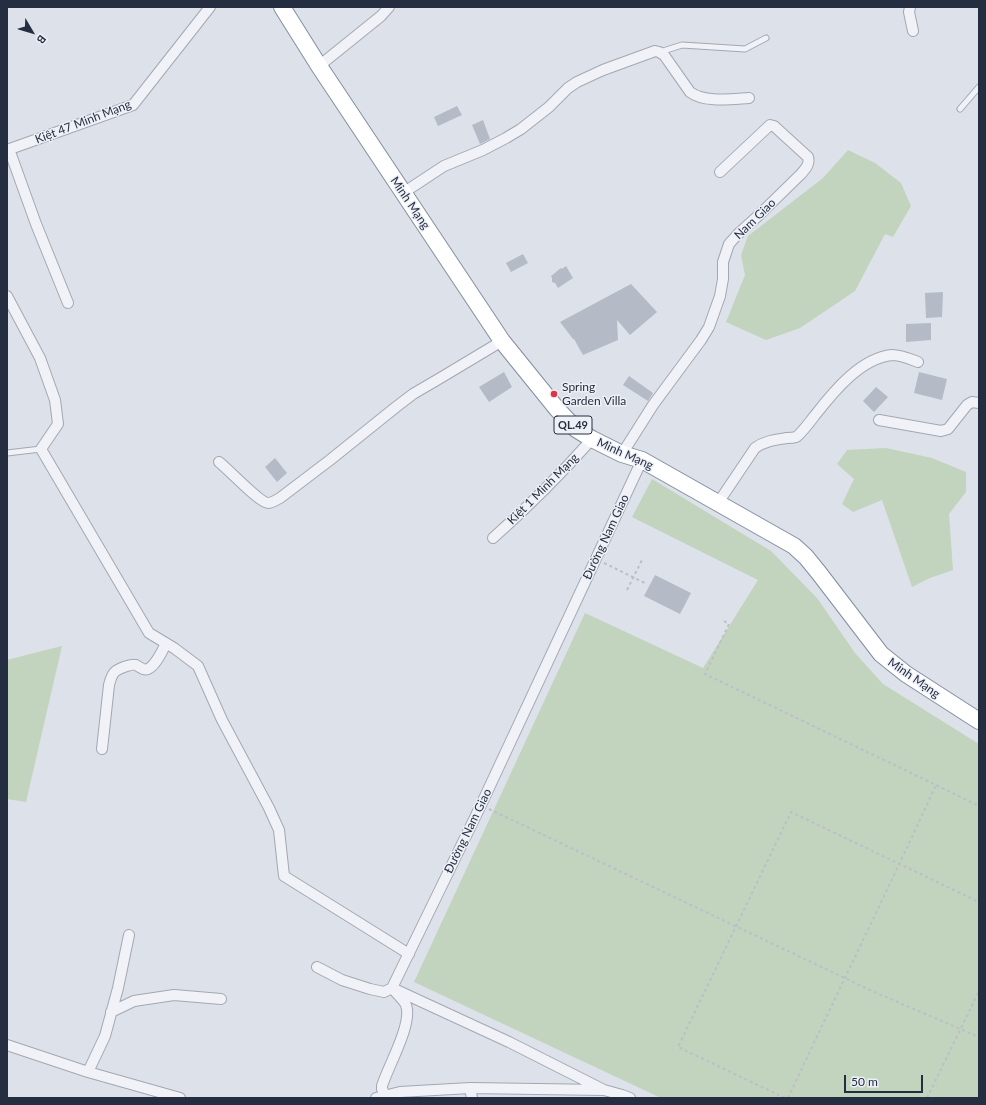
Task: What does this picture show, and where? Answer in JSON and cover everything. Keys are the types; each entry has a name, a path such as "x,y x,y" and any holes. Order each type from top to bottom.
{"highway":[{"name":"Minh Mạng","path":"282,7 319,66 502,341 557,409 576,428 592,439 622,454 642,460 794,546 806,557 819,573 881,654 906,674 979,721"}],"street":[{"name":"Kiệt 47 Minh Mạng","path":"8,150 134,105 210,7"},
{"path":"319,66 390,7"},
{"path":"910,7 909,12 913,31"},
{"path":"403,193 444,166 482,150 521,129 577,82 610,67 655,51 660,52 668,61 690,92 695,96 704,99 749,98"},
{"name":"Nam Giao","path":"622,454 653,405 709,327 720,296 723,279 723,262 729,244 801,174 809,162 808,157 774,126 770,125 720,172"},
{"path":"8,150 68,303"},
{"path":"7,296 40,358 55,400 58,424 41,449 150,633 198,666 222,720 269,808 279,830 284,876 409,954"},
{"path":"220,462 259,499 267,503 271,503 280,498 413,394 502,341"},
{"path":"718,503 755,448 761,443 796,437 833,393 861,368 882,357 893,355 918,362"},
{"path":"879,420 941,431 948,429 967,405 972,402 979,403"},
{"name":"Kiệt 1 Minh Mạng","path":"493,538 518,516 568,466 592,439"},
{"name":"Đường Nam Giao","path":"392,988 481,805 642,460"},
{"path":"102,749 109,686 112,676 121,668 131,665 137,665 145,670 149,669 160,655 166,644"},
{"path":"88,1072 105,1036 129,935"},
{"path":"317,967 342,980 370,989 384,992 392,988"},
{"path":"392,988 509,1042 604,1090 630,1098"},
{"path":"392,988 406,1004 407,1013 401,1040 382,1086 381,1096 400,1092 471,1093 604,1090"},
{"path":"111,1012 134,1001 174,995 221,999"},
{"path":"7,1045 88,1072 180,1098"}],"lane":[{"path":"660,52 682,45 745,50 766,38"},
{"path":"960,109 979,87"},
{"path":"7,453 41,449"}],"path":[{"path":"627,590 642,558"},
{"path":"596,559 646,584"},
{"path":"724,621 729,624 705,674 979,806"},
{"path":"936,785 899,864 786,1098 678,1047 791,812 899,864 979,902"},
{"path":"481,805 876,993 979,1037"},
{"path":"927,1098 979,991"}],"green space":[{"path":"848,150 875,163 901,183 911,206 893,237 885,234 855,291 800,328 766,340 726,322 745,275 741,255 748,236 823,178"},
{"path":"886,448 932,458 966,472 966,492 949,514 953,570 930,578 912,587 882,500 853,512 842,504 854,479 837,464 847,450"},
{"path":"652,479 771,551 817,598 855,653 883,684 979,744 979,1098 661,1098 414,982 585,613 703,668 758,580 632,517"},
{"path":"62,646 26,802 7,799 7,660"}],"building":[{"path":"457,106 462,115 438,126 434,117"},
{"path":"483,120 490,139 480,144 472,125"},
{"path":"523,254 528,263 511,272 506,263"},
{"path":"566,266 573,278 558,288 555,283 552,282 551,276"},
{"path":"631,284 657,312 630,335 617,320 618,340 583,355 574,339 560,322"},
{"path":"943,292 942,317 926,318 925,293"},
{"path":"931,323 931,340 906,342 906,324"},
{"path":"504,372 512,387 489,402 479,387"},
{"path":"919,372 947,379 942,400 914,393"},
{"path":"629,376 653,393 648,401 623,385"},
{"path":"876,387 888,397 874,412 863,401"},
{"path":"275,458 287,473 277,482 265,467"},
{"path":"655,575 691,593 680,614 644,596"}],"place":[{"name":"Spring Garden Villa","path":"554,394"}]}
